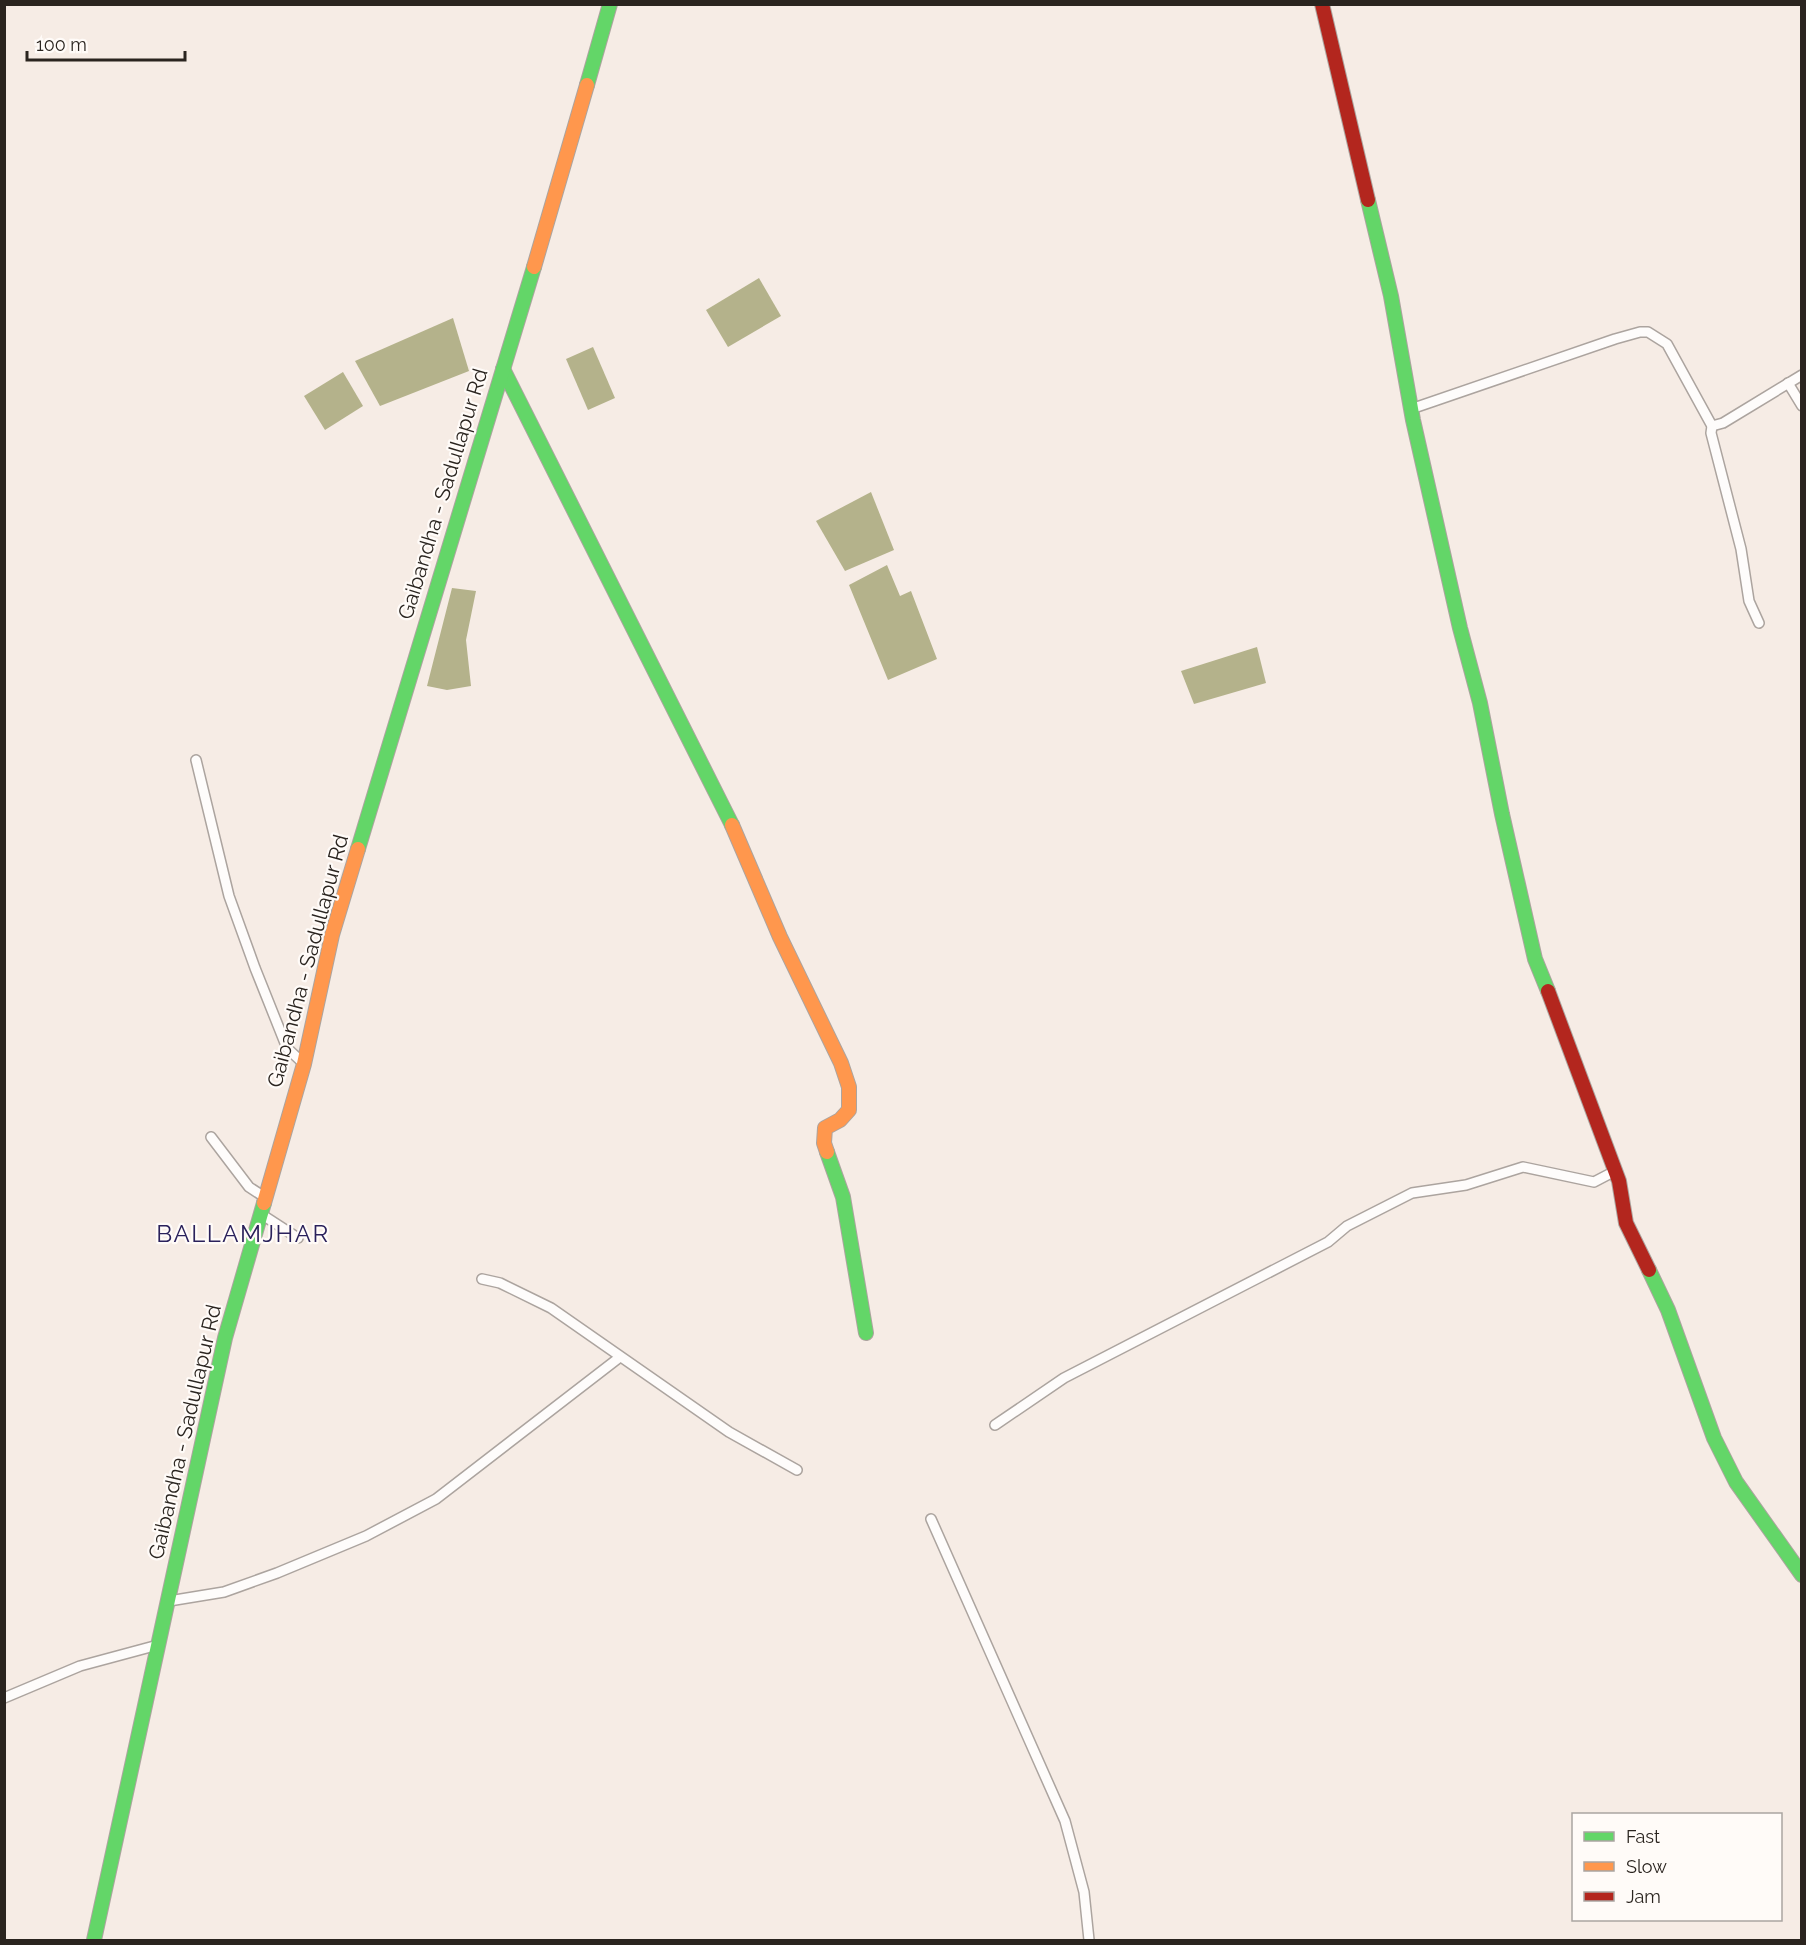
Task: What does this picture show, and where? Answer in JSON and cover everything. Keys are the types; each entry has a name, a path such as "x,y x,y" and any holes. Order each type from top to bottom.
{"street":[{"name":"Gaibandha - Sadullapur Rd","path":"94,1941 225,1338 304,1064 332,935 561,179 610,4"},
{"path":"1322,4 1391,296 1411,410 1480,703 1502,814 1535,959 1616,1171 1626,1223 1668,1310 1714,1438 1736,1482 1802,1575"},
{"path":"1411,410 1615,339 1648,332 1667,344 1712,426 1711,433 1741,549 1749,601 1759,623"},
{"path":"503,369 717,792 746,854 780,937 841,1063 849,1087 849,1110 840,1120 825,1128 824,1143 843,1197 866,1334"},
{"path":"1712,426 1723,423 1802,375"},
{"path":"1788,383 1802,406"},
{"path":"196,760 229,896 287,1048 304,1064"},
{"path":"211,1137 249,1187 266,1198"},
{"path":"995,1425 1064,1378 1328,1242 1347,1226 1412,1193 1466,1185 1523,1167 1594,1182 1616,1171"},
{"path":"261,1214 298,1238"},
{"path":"482,1279 500,1283 551,1308 729,1432 797,1470"},
{"path":"169,1601 224,1592 277,1574 366,1536 436,1499 620,1357"},
{"path":"932,1519 1065,1821 1084,1892 1089,1941"},
{"path":"4,1698 80,1666 158,1645"}],"shaded area":[{"path":"759,278 781,316 728,347 706,310"},
{"path":"453,318 469,371 380,406 355,361"},
{"path":"593,347 615,398 588,410 566,359"},
{"path":"343,372 363,406 325,430 304,396"},
{"path":"871,492 894,550 845,571 816,521"},
{"path":"887,565 900,596 911,591 937,659 888,680 849,585"},
{"path":"452,588 476,591 466,640 471,686 447,690 427,686"},
{"path":"1257,647 1266,683 1194,704 1181,671"}],"traffic: fast":[{"path":"587,85 610,4"},
{"path":"1368,200 1391,296 1413,420 1460,628 1480,703 1502,814 1535,959 1548,991"},
{"path":"358,849 534,267"},
{"path":"503,369 732,825"},
{"path":"827,1152 843,1197 866,1333"},
{"path":"94,1940 225,1338 264,1203"},
{"path":"1649,1270 1668,1310 1714,1438 1736,1482 1802,1575"}],"traffic: slow":[{"path":"534,267 587,85"},
{"path":"732,825 780,937 841,1063 849,1087 849,1110 840,1120 825,1128 824,1143 827,1152"},
{"path":"264,1203 304,1064 332,935 358,849"}],"traffic: jam":[{"path":"1322,4 1368,200"},
{"path":"1548,991 1619,1181 1626,1223 1649,1270"}],"district":[{"name":"BALLAMJHAR","path":"243,1234"}]}
